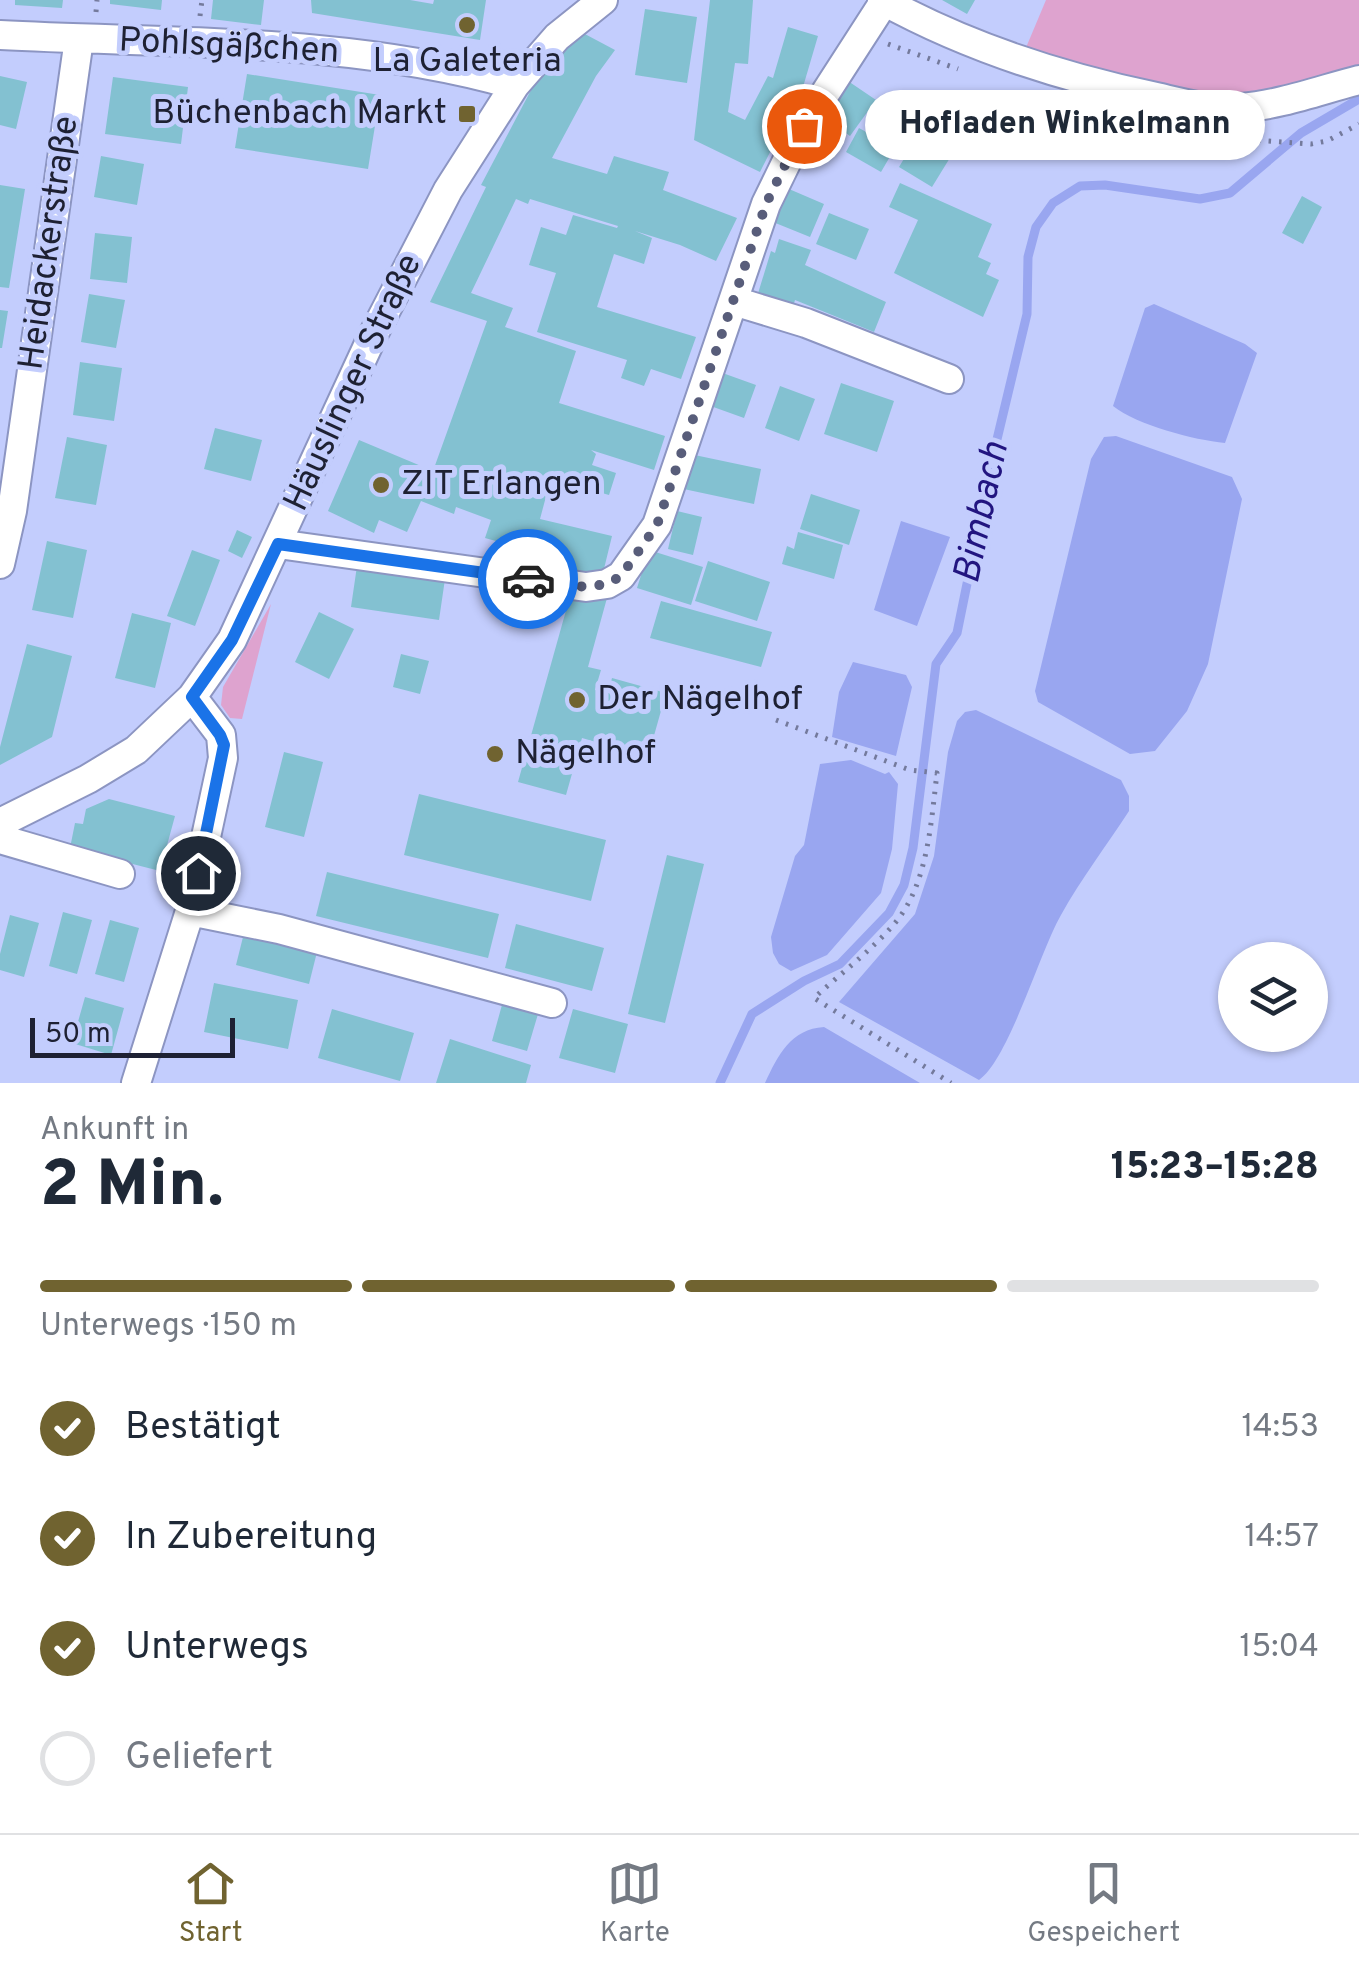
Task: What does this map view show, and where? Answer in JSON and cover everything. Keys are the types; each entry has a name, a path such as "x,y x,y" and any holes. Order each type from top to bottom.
{"street":[{"name":"Häuslinger Straße","path":"0,824 136,750 192,697 232,640 372,336 468,157 516,85 557,37 603,0"},
{"path":"278,544 586,587 607,584 621,576 657,525 766,204 804,126 883,1 936,28 1014,58 1198,106 1241,108 1349,82"},
{"name":"Pohlsgäßchen","path":"0,35 344,50 516,85"},
{"name":"Heidackerstraße","path":"0,564 12,511 79,39"},
{"path":"734,301 806,323 949,378"},
{"path":"136,1083 190,911 224,745 192,697"},
{"path":"0,839 120,874"},
{"path":"190,911 279,929 552,1003"}],"path":[{"path":"1266,142 1327,140 1359,124"},
{"path":"776,720 910,770 937,773 930,838 914,890 896,922 814,998 952,1083"}],"shaded area":[{"path":"1046,0 1359,0 1359,67 1254,92 1213,93 1158,86 1025,50"},
{"path":"271,604 242,719 230,718 221,705 223,687"}],"water":[{"path":"1154,304 1257,353 1225,443 1166,431 1113,406 1145,308"},
{"path":"1116,436 1232,477 1242,499 1208,664 1187,711 1155,751 1130,754 1038,702 1035,691 1091,459 1104,437"},
{"path":"901,521 950,537 917,626 874,610"},
{"path":"853,662 906,675 912,687 896,756 832,737 839,692"},
{"path":"976,710 1121,780 1129,796 1129,811 1061,915 1013,1028 979,1080 839,1002 915,914 934,856 948,752 957,721 965,712"},
{"path":"851,760 885,774 889,772 898,784 892,849 881,893 827,955 791,971 779,964 771,937 795,856 804,845 820,764"},
{"path":"824,1027 920,1083 765,1083 794,1038"}],"building":[{"path":"15,0 63,0 62,8 15,5"},
{"path":"110,0 162,0 161,10 110,4"},
{"path":"213,0 264,0 261,25 211,19"},
{"path":"311,0 410,0 433,4 434,0 486,0 480,40 312,13"},
{"path":"710,0 753,0 748,64 735,63 728,112 745,120 768,76 773,78 788,27 818,36 803,87 760,172 694,140"},
{"path":"942,0 975,0 967,14"},
{"path":"645,9 697,17 687,83 635,75"},
{"path":"583,33 615,50 596,76 552,158 607,174 614,156 669,172 663,190 737,218 716,261 635,231 652,238 644,264 614,254 597,307 696,337 681,379 651,369 644,386 621,378 627,360 537,332 556,273 529,265 541,227 566,235 573,215 618,226 530,199 528,204 516,199 471,293 513,308 505,327 576,351 559,403 665,436 654,470 591,450 596,454 592,465 616,473 609,495 556,480 553,491 548,489 540,519 612,536 602,577 508,554 510,545 485,538 491,520 456,507 454,514 421,501 407,532 379,520 374,533 328,511 359,440 433,471 487,321 430,302 486,187 481,185 540,73"},
{"path":"247,74 380,95 368,169 235,148"},
{"path":"0,76 27,82 16,129 0,125"},
{"path":"113,77 188,87 181,144 105,134"},
{"path":"848,81 876,100 850,136 823,116"},
{"path":"916,123 956,148 932,187 899,167 905,157 897,153"},
{"path":"859,128 895,148 881,172 846,152"},
{"path":"101,156 144,164 137,205 94,197"},
{"path":"900,183 992,224 978,257 991,263 986,274 999,280 983,317 894,273 918,220 889,207"},
{"path":"0,185 25,189 9,288 0,287"},
{"path":"782,186 824,204 810,237 768,220"},
{"path":"1302,196 1322,207 1303,244 1282,233"},
{"path":"829,213 869,229 856,260 816,244"},
{"path":"95,233 132,237 127,283 90,279"},
{"path":"779,239 811,250 805,265 886,302 874,332 795,300 791,313 756,300 771,251 775,253"},
{"path":"89,294 125,300 116,348 81,342"},
{"path":"0,310 8,311 2,348 0,348"},
{"path":"80,362 122,368 114,421 73,415"},
{"path":"717,371 756,385 744,418 705,404"},
{"path":"841,383 894,401 877,452 824,434"},
{"path":"780,386 815,399 799,441 765,428"},
{"path":"215,428 262,440 251,481 204,469"},
{"path":"67,437 107,445 96,505 55,498"},
{"path":"685,453 761,469 754,504 679,488"},
{"path":"811,494 860,510 849,545 800,529"},
{"path":"677,511 702,517 693,555 668,549"},
{"path":"237,530 252,537 242,558 228,551"},
{"path":"798,532 843,545 834,579 782,564 787,546 794,549"},
{"path":"47,541 87,550 73,618 32,610"},
{"path":"192,550 220,560 195,626 167,616"},
{"path":"649,550 703,567 691,605 637,588"},
{"path":"708,561 770,582 757,621 695,601"},
{"path":"357,566 445,579 439,620 351,607"},
{"path":"572,589 607,598 588,667 601,670 595,690 608,693 612,678 666,693 648,757 582,738 566,795 518,782"},
{"path":"661,601 772,632 761,667 650,638"},
{"path":"319,612 354,629 329,679 295,662"},
{"path":"132,613 171,623 155,688 115,678"},
{"path":"27,644 72,656 52,737 0,765 0,747"},
{"path":"401,654 429,661 420,694 393,687"},
{"path":"284,752 323,762 304,837 265,827"},
{"path":"419,794 606,840 591,901 404,855"},
{"path":"109,799 175,816 160,871 70,848 75,823 83,824 86,809"},
{"path":"667,855 704,864 665,1023 628,1014"},
{"path":"327,872 499,914 488,958 316,916"},
{"path":"63,912 92,920 77,974 49,966"},
{"path":"10,915 39,923 24,977 0,970"},
{"path":"110,920 139,928 124,982 95,974"},
{"path":"516,924 604,948 592,991 505,968"},
{"path":"246,925 319,944 309,984 236,965"},
{"path":"214,983 298,1000 288,1049 204,1032"},
{"path":"505,994 541,1004 527,1051 492,1041"},
{"path":"85,997 124,1008 111,1055 72,1043"},
{"path":"332,1009 414,1033 400,1081 318,1058"},
{"path":"573,1009 628,1024 615,1073 559,1058"},
{"path":"450,1039 531,1065 526,1083 436,1083"}],"waterway":[{"name":"Bimbach","path":"720,1083 752,1014 804,981 840,964 889,913 904,885 913,848 936,664 957,633 1027,314 1028,257 1036,227 1053,203 1080,186 1105,185 1200,199 1230,193 1301,133 1359,99"}],"way so far":[{"path":"528,579 586,587 607,584 621,576 657,525 766,204 804,126"}],"place":[{"name":"La Galeteria","path":"467,25"},
{"name":"Büchenbach Markt","path":"467,114"},
{"name":"Hofladen Winkelmann","path":"804,126"},
{"name":"ZIT Erlangen","path":"381,485"},
{"name":"Der Nägelhof","path":"577,700"},
{"name":"Nägelhof","path":"495,754"}],"route":[{"path":"198,873 224,745 192,697 232,640 278,544 528,579"}]}
